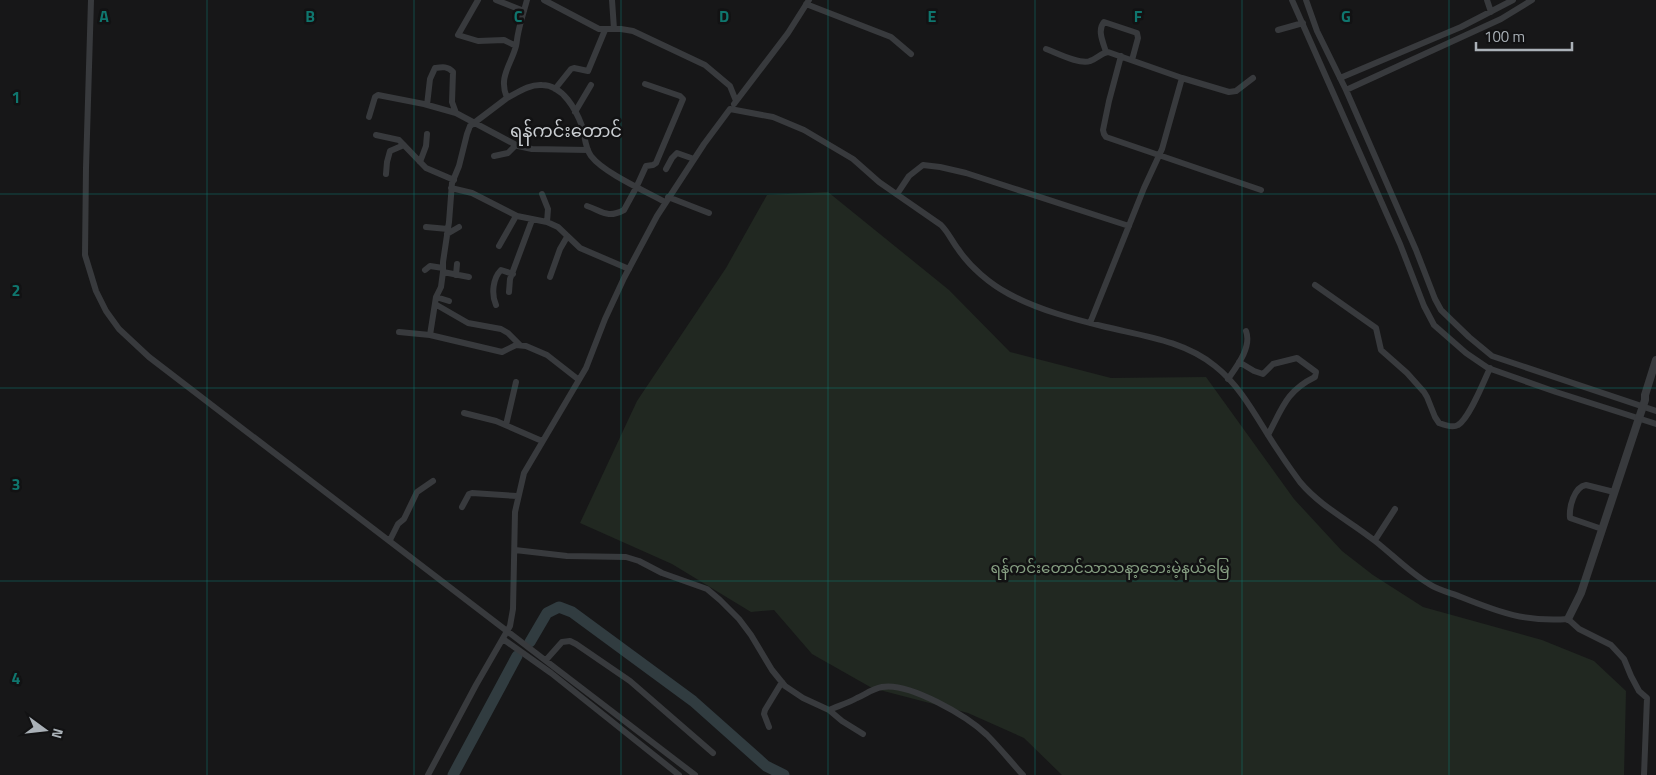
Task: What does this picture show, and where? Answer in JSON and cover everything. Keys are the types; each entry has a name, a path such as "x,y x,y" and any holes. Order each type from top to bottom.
{"street":[{"path":"91,0 86,168 86,255 96,291 106,311 119,329 143,352 390,540 551,673 679,775"},
{"path":"478,0 458,34 478,41 504,40 516,46"},
{"path":"496,0 524,11"},
{"path":"506,98 503,90 503,81 509,60 516,46 527,0"},
{"path":"544,0 595,28 605,30 614,28 628,29 638,32 705,65 730,86 736,101"},
{"path":"612,0 614,28"},
{"path":"1292,0 1400,244 1430,319 1466,354 1490,368 1556,392 1656,424"},
{"path":"1306,0 1317,31 1341,79 1441,310 1492,356 1643,405 1656,412"},
{"path":"1487,0 1491,12"},
{"path":"1341,79 1448,33 1513,0"},
{"path":"1345,89 1501,20 1532,0"},
{"path":"428,775 476,684 505,635 513,609 515,512 527,468 586,368 605,319 629,269 667,199 730,109 788,33 808,2 891,37 911,54"},
{"path":"1106,52 1101,33 1101,24 1104,22 1137,33 1138,38 1132,60"},
{"path":"1278,30 1303,23"},
{"path":"555,89 571,69 588,71 605,30"},
{"path":"1046,49 1084,62 1092,61 1106,52 1229,92 1236,91 1253,78"},
{"path":"1121,56 1109,101 1103,130 1104,134 1110,139 1261,190"},
{"path":"426,105 432,73 435,68 444,66 450,68 453,72 452,102 456,113"},
{"path":"1090,323 1160,155 1182,78"},
{"path":"430,335 443,270 451,188 466,134 470,126 506,98 533,86 541,84 555,89 566,98 582,127 588,150 598,162 636,188 709,213"},
{"path":"588,206 604,214 620,212 625,208 646,166 656,163 683,99 680,96 645,84"},
{"path":"575,112 591,85"},
{"path":"369,117 375,97 378,95 456,113 516,145 532,149 588,150"},
{"path":"730,109 773,117 804,130 853,160 879,182 941,225 947,231 959,251 972,265 1007,293 1041,308 1090,323 1175,344 1207,360 1228,378 1256,415 1307,491 1336,514 1375,540 1431,585 1517,617 1548,621 1568,619"},
{"path":"420,162 426,146 427,134"},
{"path":"376,135 399,140 429,170 454,180"},
{"path":"386,174 386,162 390,151 404,145"},
{"path":"494,156 505,154 516,145"},
{"path":"666,169 672,158 677,154 694,159"},
{"path":"896,194 908,176 923,165 940,167 966,173 1129,226"},
{"path":"451,188 472,193 516,216 548,222 558,227 580,248 629,269"},
{"path":"542,194 548,209 548,222"},
{"path":"498,246 516,216"},
{"path":"509,292 510,279 532,220"},
{"path":"426,226 447,231 459,227"},
{"path":"550,277 560,249 568,237"},
{"path":"456,275 458,264"},
{"path":"425,270 430,266 456,275 470,277"},
{"path":"496,305 494,285 498,272 501,270 513,274"},
{"path":"1315,285 1376,328 1381,350 1407,373 1424,392 1439,423 1454,426 1459,425 1464,420 1490,368"},
{"path":"436,301 468,324 504,331 520,345 547,355 579,380"},
{"path":"436,301 449,302"},
{"path":"399,332 430,335 502,352 520,345"},
{"path":"1228,378 1239,362 1248,342 1246,332"},
{"path":"1239,362 1263,374 1273,364 1297,358 1316,372 1315,377 1299,386 1288,398 1268,435"},
{"path":"1568,619 1581,593 1639,418 1656,360"},
{"path":"1643,405 1650,394 1656,378"},
{"path":"506,425 516,382"},
{"path":"464,413 506,425 542,441"},
{"path":"390,540 398,524 404,519 417,492 433,481"},
{"path":"1602,529 1570,518 1569,513 1574,497 1582,486 1586,485 1614,492"},
{"path":"462,507 469,494 472,493 518,496"},
{"path":"1375,540 1395,509"},
{"path":"514,550 567,556 626,557 706,589 714,594 739,619 782,682 803,698 829,710 863,734"},
{"path":"1568,619 1578,629 1612,644 1624,659 1630,676 1639,691 1648,698 1644,775"},
{"path":"505,635 546,660 696,775"},
{"path":"546,660 562,642 570,641 576,644 630,681 713,753"},
{"path":"769,727 764,714 765,710 782,682"},
{"path":"829,710 877,688 892,686 903,688 938,703 972,723 986,734 1023,775"}],"green space":[{"name":"ရန်ကင်းတောင်သာသနာ့ဘေးမဲ့နယ်မြေ","path":"828,192 949,290 1010,352 1111,378 1206,377 1294,499 1342,551 1373,575 1423,607 1542,640 1594,661 1626,691 1624,775 1062,775 1024,738 968,713 872,688 812,654 774,610 751,612 672,564 580,523 637,401 726,268 767,195"}],"waterway":[{"path":"530,642 547,613 559,607 572,612 693,701 766,766 784,775"},
{"path":"453,775 517,656"}],"district":[{"name":"ရန်ကင်းတောင်","path":"566,131"}]}
